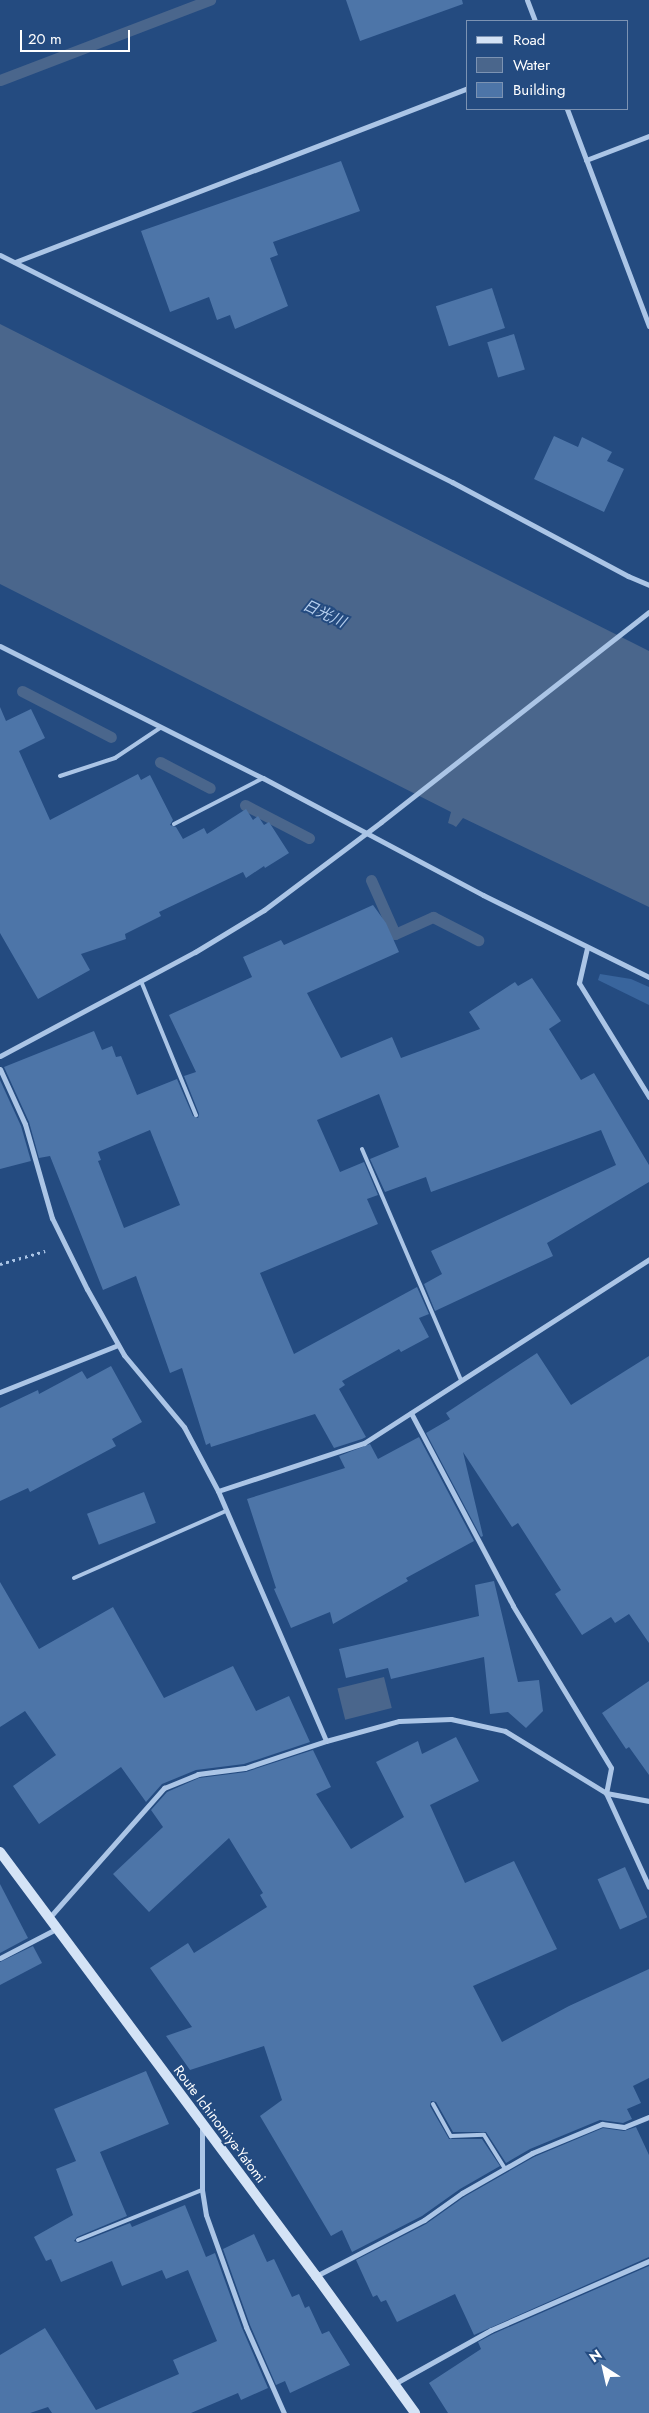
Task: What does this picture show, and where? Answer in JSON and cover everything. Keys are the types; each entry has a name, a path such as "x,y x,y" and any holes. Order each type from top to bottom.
{"main road":[{"name":"Route Ichinomiya-Yatomi","path":"0,1852 316,2276 415,2413"}],"street":[{"path":"527,0 535,20"},
{"path":"14,262 467,88"},
{"path":"567,110 649,326"},
{"path":"586,160 649,136"},
{"path":"0,255 452,482 628,576 649,585"},
{"path":"0,1056 195,952 264,910 382,822 649,612"},
{"path":"0,646 160,728 263,778 587,948 649,977"},
{"path":"587,948 579,983 649,1097"},
{"path":"0,1069 25,1124 32,1156 52,1218 65,1245 124,1356 184,1427 218,1490 326,1741"},
{"path":"218,1490 364,1443 649,1259"},
{"path":"0,1392 118,1345"},
{"path":"411,1413 513,1606 611,1768 606,1793 649,1887"},
{"path":"49,1918 164,1788 198,1774 245,1768 326,1741 400,1721 451,1719 505,1731 606,1793 649,1802"},
{"path":"0,1958 56,1929"},
{"path":"316,2276 424,2220 462,2193 532,2154 602,2124 624,2127 649,2117"},
{"path":"202,2123 202,2190 206,2215 246,2327 284,2413"},
{"path":"393,2384 491,2330 649,2261"}],"lane":[{"path":"60,776 115,758 160,728"},
{"path":"174,824 263,778"},
{"path":"141,981 196,1116"},
{"path":"362,1149 461,1380"},
{"path":"74,1578 226,1511"},
{"path":"433,2104 451,2136 484,2135 505,2168"},
{"path":"78,2240 202,2190"}],"path":[{"path":"0,1264 65,1245"}],"shaded area":[{"path":"600,974 631,979 649,987 649,1005 598,980"}],"water":[{"name":"日光川","path":"0,324 649,651 649,907 463,818 456,827 448,823 451,812 0,584"},
{"path":"384,1677 392,1708 345,1720 337,1689"}],"building":[{"path":"346,0 462,0 463,4 360,41"},
{"path":"341,161 360,211 273,242 278,255 270,258 288,306 235,329 230,315 217,320 209,297 170,312 141,231"},
{"path":"492,288 505,328 449,346 436,306"},
{"path":"514,334 525,369 498,378 487,342"},
{"path":"554,436 578,447 582,437 612,452 607,461 624,469 604,512 534,479"},
{"path":"0,707 6,721 31,709 45,738 19,751 50,820 138,774 141,780 150,775 173,820 170,825 176,827 183,839 204,828 207,834 246,809 253,820 258,816 264,825 269,822 289,853 246,878 243,872 159,912 161,916 125,934 126,939 81,954 90,970 38,999 0,933"},
{"path":"373,905 386,923 399,952 307,993 341,1058 392,1037 401,1058 480,1029 469,1012 515,982 518,986 532,978 561,1021 549,1029 581,1080 594,1073 649,1165 649,1182 547,1243 553,1256 435,1311 424,1284 442,1274 431,1251 616,1165 601,1130 431,1192 426,1177 385,1192 370,1159 399,1147 379,1094 317,1120 340,1172 364,1162 378,1195 367,1199 378,1224 260,1273 294,1354 417,1287 429,1314 419,1318 429,1337 401,1352 399,1349 342,1381 345,1385 339,1389 366,1437 334,1448 315,1414 211,1447 210,1443 206,1445 182,1368 170,1373 136,1276 103,1290 50,1156 39,1158 29,1122 4,1067 94,1031 102,1050 112,1046 116,1057 121,1056 137,1095 177,1079 193,1116 198,1118 199,1114 184,1076 196,1072 169,1015 252,977 243,957 281,940 284,945","holes":["150,1130 180,1205 124,1228 98,1161 101,1160 98,1152"]},
{"path":"0,1080 21,1126 31,1161 0,1169"},
{"path":"537,1353 571,1405 649,1356 649,1643 629,1614 615,1623 611,1617 582,1635 555,1594 561,1590 518,1523 512,1527 463,1452 483,1536 481,1537 426,1433 450,1419 446,1413"},
{"path":"111,1366 142,1422 112,1439 116,1446 30,1492 28,1488 0,1501 0,1408 38,1390 39,1394 82,1371 87,1379"},
{"path":"419,1437 474,1541 406,1578 408,1581 333,1624 330,1612 291,1628 274,1589 276,1588 247,1499 345,1468 339,1456 370,1444 378,1459"},
{"path":"144,1492 156,1523 99,1545 87,1514"},
{"path":"494,1581 518,1682 539,1680 543,1711 526,1728 508,1712 490,1714 484,1657 391,1679 388,1668 346,1678 339,1649 479,1616 475,1585"},
{"path":"0,1582 39,1649 113,1607 164,1698 233,1666 256,1711 289,1696 310,1742 244,1764 196,1770 162,1784 146,1802 121,1767 39,1824 13,1786 56,1755 25,1711 0,1727"},
{"path":"649,1681 649,1775 629,1747 626,1749 602,1713"},
{"path":"456,1737 479,1781 430,1805 465,1883 514,1861 557,1949 473,1986 502,2042 569,2006 649,1969 649,2078 633,2086 641,2103 627,2109 632,2119 623,2123 600,2120 530,2149 506,2163 486,2132 453,2132 436,2102 431,2101 430,2106 449,2139 482,2139 500,2166 460,2189 422,2216 352,2252 342,2230 331,2236 260,2116 282,2100 264,2046 190,2070 166,2036 192,2027 150,1968 188,1943 194,1953 267,1907 260,1895 263,1893 229,1838 149,1912 113,1874 163,1827 151,1810 167,1792 199,1778 246,1772 313,1750 331,1787 316,1794 351,1849 404,1817 376,1762 418,1741 422,1754"},
{"path":"625,1867 647,1917 620,1929 598,1879"},
{"path":"0,1884 28,1938 0,1953"},
{"path":"33,1946 42,1963 0,1985 0,1962"},
{"path":"146,2071 169,2124 100,2152 127,2216 77,2237 74,2241 79,2243 130,2223 132,2227 185,2205 206,2257 215,2253 242,2328 268,2388 241,2400 238,2393 191,2413 52,2413 48,2407 30,2413 0,2413 0,2355 45,2328 96,2410 179,2374 173,2360 217,2341 188,2270 166,2279 162,2270 122,2286 112,2261 61,2282 51,2259 46,2261 34,2237 73,2215 56,2169 76,2161 54,2109"},
{"path":"636,2127 649,2155 649,2257 474,2335 455,2294 397,2322 386,2300 381,2302 377,2295 373,2297 356,2260 426,2224 464,2197 534,2157 603,2128 624,2131"},
{"path":"254,2234 267,2262 274,2259 292,2297 299,2294 305,2308 309,2306 322,2334 329,2331 350,2365 290,2393 285,2381 276,2385 250,2325 223,2249"},
{"path":"649,2266 649,2413 448,2413 429,2383 481,2349 478,2342 493,2334"}],"waterway":[{"path":"0,80 210,0"},
{"path":"22,691 111,737"},
{"path":"160,762 210,788"},
{"path":"245,805 309,838"},
{"path":"371,880 395,934 433,917 478,940"}]}
